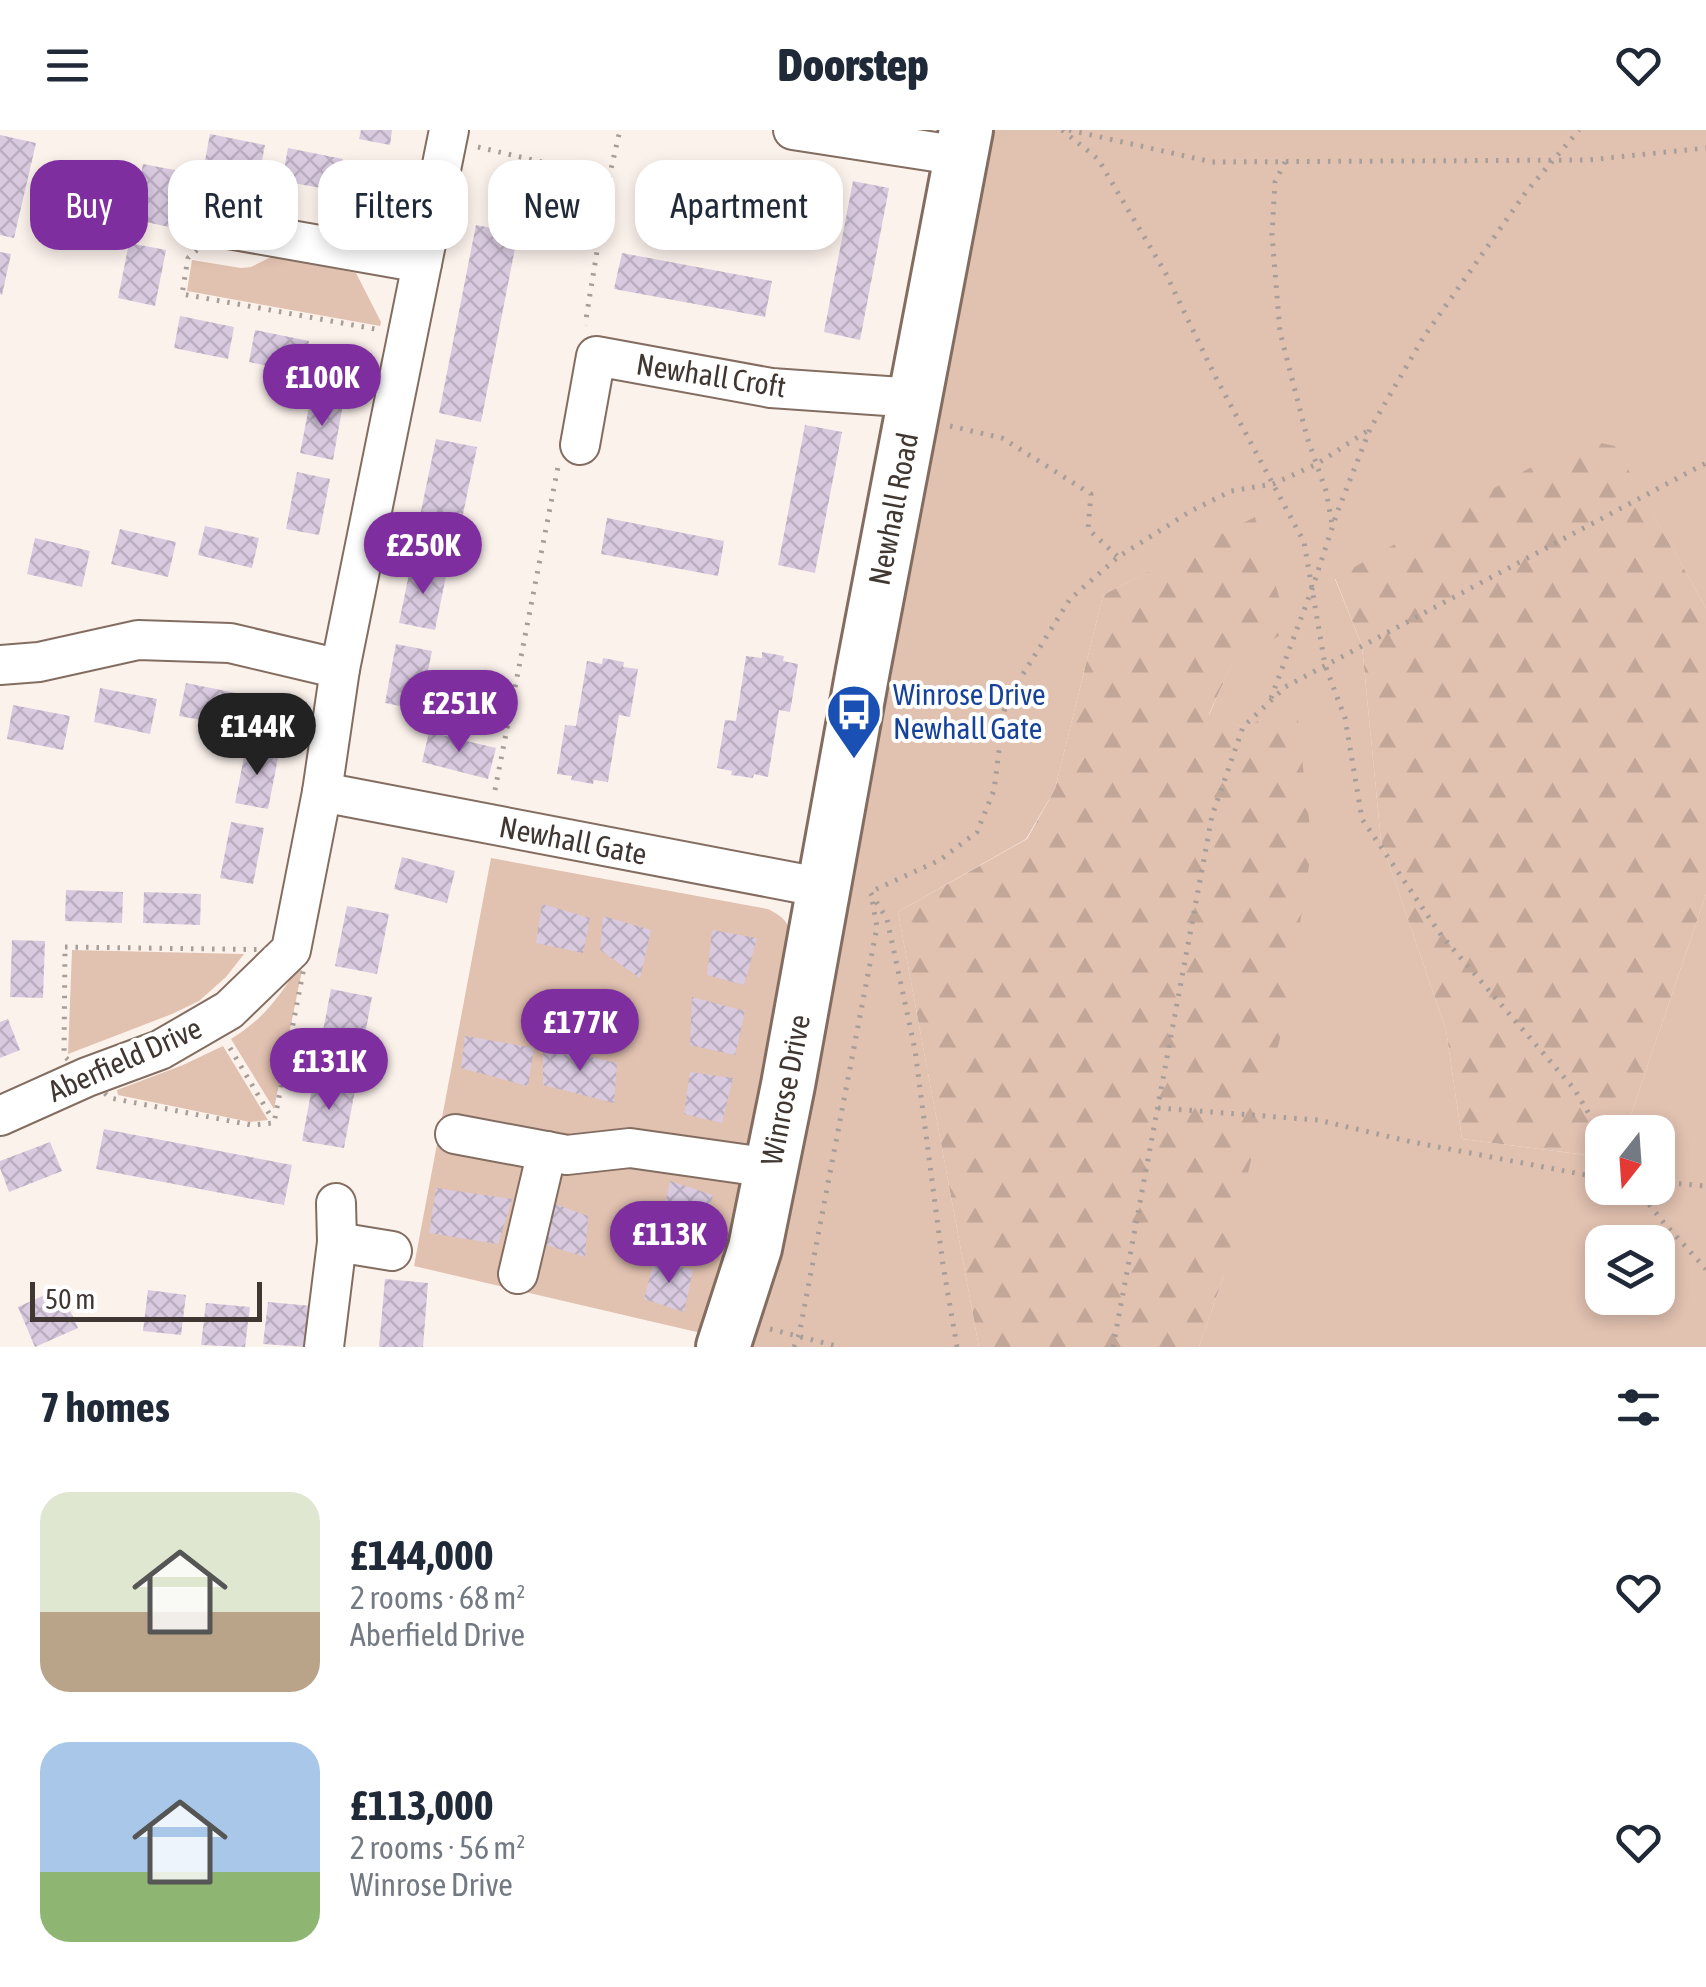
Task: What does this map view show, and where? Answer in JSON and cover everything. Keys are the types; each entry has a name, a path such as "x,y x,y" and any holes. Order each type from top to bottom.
{"street":[{"path":"793,130 964,143"},
{"path":"291,950 322,792 340,669 448,135"},
{"name":"Newhall Road","path":"841,882 862,670 964,143"},
{"path":"298,241 422,263"},
{"name":"Newhall Croft","path":"569,453 596,356 771,388 914,408"},
{"path":"0,666 38,662 138,640 230,642 340,669"},
{"name":"Newhall Gate","path":"322,792 488,825 841,882"},
{"name":"Winrose Drive","path":"728,1333 755,1248 841,882"},
{"name":"Aberfield Drive","path":"0,1116 160,1050 213,1020 229,1010 291,950"},
{"path":"455,1134 566,1155 630,1148 771,1168"},
{"path":"518,1274 547,1151"},
{"path":"324,1347 337,1242 336,1203"},
{"path":"337,1242 392,1251"}],"path":[{"path":"613,160 620,130"},
{"path":"1062,130 1098,159 1165,272 1304,542 1325,666 1345,718 1362,818 1441,935 1574,1090 1589,1115"},
{"path":"1070,130 1212,162 1588,160 1706,148"},
{"path":"1110,130 1118,142"},
{"path":"1269,702 1370,429 1423,338 1526,192 1579,130"},
{"path":"448,135 542,160"},
{"path":"1285,162 1276,182 1272,235 1280,332 1326,491 1332,528"},
{"path":"198,250 188,258 182,294 407,335"},
{"path":"596,356 584,326 597,250"},
{"path":"914,408 1002,438 1091,494 1088,529 1118,557"},
{"path":"841,882 940,860 977,832 994,790 1004,711 1070,599 1118,557 1191,511 1231,491 1273,484 1317,464 1370,429"},
{"path":"488,825 569,453"},
{"path":"1113,1347 1212,816 1243,727 1285,686 1706,464"},
{"path":"794,1347 877,927 841,882"},
{"path":"841,882 886,919 915,1050 957,1347"},
{"path":"65,948 291,950 304,967 274,1123 251,1125 110,1098 64,1056 65,948"},
{"path":"213,1020 274,1123"},
{"path":"1158,1108 1318,1120 1585,1175"},
{"path":"1675,1183 1706,1186"},
{"path":"1650,1205 1706,1269"},
{"path":"728,1333 798,1336 840,1347"}],"green space":[{"path":"987,130 1706,130 1706,608 1615,447 1335,579 1362,646 1381,841 1446,1030 1462,1139 1585,1155 1585,1205 1675,1205 1675,1115 1631,1115 1706,894 1706,1347 1199,1347 1223,1278 1296,707 1243,727 1209,715 1232,663 1288,630 1255,518 1103,595 1055,789 1026,839 898,912 979,1347 746,1347"},
{"path":"273,256 356,273 380,326 187,291 192,260 241,268"},
{"path":"1581,439 1615,446 1706,608 1706,894 1631,1115 1585,1115 1585,1155 1462,1139 1446,1030 1381,841 1362,646 1335,578"},
{"path":"1255,517 1289,630 1232,664 1209,714 1243,727 1296,706 1312,846 1286,1013 1223,1278 1199,1347 979,1347 898,912 1027,839 1055,789 1103,595"},
{"path":"491,858 768,909 788,926 790,936 730,1254 701,1333 414,1266"},
{"path":"72,950 244,954 199,1001 68,1054"},
{"path":"297,969 302,970 274,1109 231,1039 268,1008"},
{"path":"223,1046 268,1120 250,1122 118,1095 117,1090"}],"building":[{"path":"361,130 392,130 390,145 359,139"},
{"path":"210,134 265,145 262,160 205,160"},
{"path":"0,135 36,143 14,238 0,235"},
{"path":"288,148 343,159 318,160 318,188 298,184 298,160 286,160"},
{"path":"148,165 168,169 168,227 148,222"},
{"path":"853,181 889,188 860,340 824,332 840,250 843,250"},
{"path":"476,225 488,227 488,250 515,250 481,422 439,413"},
{"path":"148,247 166,250 155,306 118,298 128,250 148,250"},
{"path":"0,252 11,254 2,295 0,294"},
{"path":"622,253 772,281 765,317 614,289"},
{"path":"180,316 234,327 228,359 174,348"},
{"path":"255,330 309,341 303,373 249,362"},
{"path":"311,397 343,404 333,460 300,453"},
{"path":"805,425 842,432 815,573 778,565"},
{"path":"436,439 477,447 457,543 416,535"},
{"path":"297,472 330,479 319,535 286,529"},
{"path":"607,518 724,541 718,576 601,554"},
{"path":"205,526 259,538 252,568 198,555"},
{"path":"120,529 176,542 168,577 111,564"},
{"path":"35,538 90,551 82,587 27,574"},
{"path":"411,564 447,571 435,630 399,623"},
{"path":"396,644 432,651 420,710 385,703"},
{"path":"762,652 784,656 783,661 798,664 790,712 779,710 768,777 731,775 732,771 717,768 725,720 736,721 746,656 762,658"},
{"path":"603,658 638,669 630,717 619,715 608,782 594,780 593,784 557,774 565,725 576,726 587,661 602,664"},
{"path":"186,683 236,693 230,725 179,716"},
{"path":"100,688 157,699 150,734 94,722"},
{"path":"13,705 70,716 63,750 7,739"},
{"path":"429,732 496,748 488,779 422,762"},
{"path":"246,747 279,753 268,809 235,803"},
{"path":"231,822 264,828 253,884 220,878"},
{"path":"402,857 455,871 447,903 394,889"},
{"path":"66,890 123,892 122,923 65,921"},
{"path":"144,892 201,894 200,925 143,923"},
{"path":"542,904 590,918 583,953 536,943"},
{"path":"347,906 389,914 377,974 335,966"},
{"path":"603,916 651,930 640,978 600,950"},
{"path":"712,930 757,938 744,985 707,975"},
{"path":"12,940 45,941 43,998 10,997"},
{"path":"331,989 372,997 360,1061 319,1052"},
{"path":"692,997 745,1011 735,1055 690,1045"},
{"path":"8,1019 20,1050 0,1058 0,1022"},
{"path":"465,1036 534,1048 528,1086 461,1068"},
{"path":"543,1046 617,1063 614,1103 543,1085"},
{"path":"690,1072 733,1078 722,1123 684,1114"},
{"path":"314,1077 356,1085 344,1148 302,1141"},
{"path":"104,1129 292,1165 284,1205 96,1169"},
{"path":"50,1142 62,1171 9,1192 0,1161"},
{"path":"670,1181 713,1195 701,1235 661,1223"},
{"path":"436,1188 512,1199 498,1244 429,1233"},
{"path":"549,1202 588,1216 585,1257 540,1243"},
{"path":"654,1261 693,1270 684,1312 644,1299"},
{"path":"385,1279 428,1283 423,1347 379,1347"},
{"path":"60,1288 78,1328 35,1347 18,1307"},
{"path":"148,1290 186,1295 181,1335 143,1331"},
{"path":"268,1302 312,1306 307,1347 263,1344"},
{"path":"206,1303 250,1307 245,1347 201,1345"}],"place":[{"name":"Winrose Drive Newhall Gate","path":"854,761"}]}
